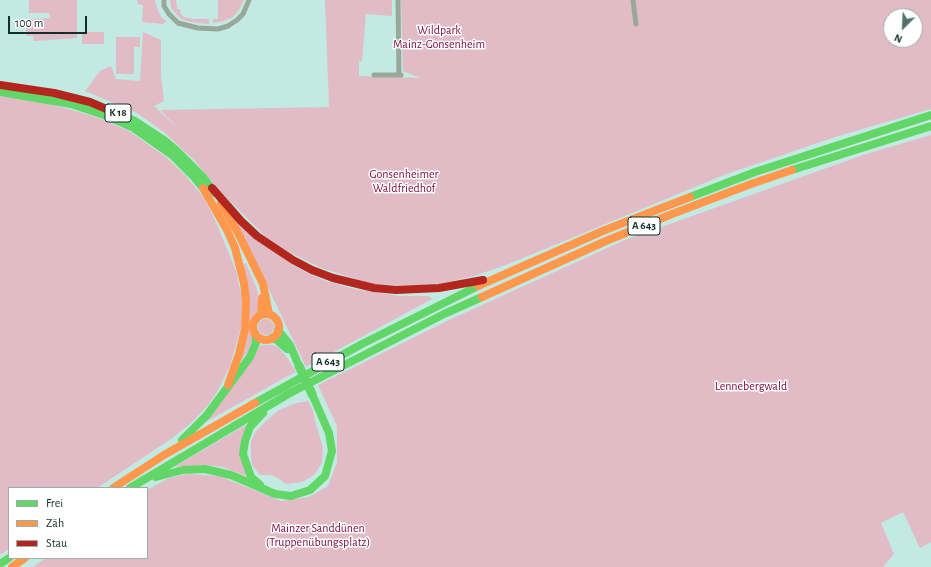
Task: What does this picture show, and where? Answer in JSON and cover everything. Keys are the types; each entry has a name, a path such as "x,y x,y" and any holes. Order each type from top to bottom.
{"main road":[{"name":"K 18","path":"0,85 54,93 90,102 136,122 164,140 176,150 191,164 208,188"},
{"name":"K 18","path":"0,92 72,104 118,121 160,146 208,188"},
{"name":"A 643","path":"115,487 164,455 284,386 362,344 497,277 605,230 748,175 931,115"},
{"name":"A 643","path":"134,486 270,405 367,352 444,314 606,241 672,214 751,184 846,152 931,126"},
{"path":"208,188 241,221 263,240 293,260 332,278 374,288 418,290 439,288 497,277"},
{"path":"208,188 237,231 256,269 266,294 265,315"},
{"path":"208,188 234,248 244,283 246,301 245,330 240,354 228,385"},
{"path":"164,455 203,419 252,352 256,342 253,325 257,318 265,315 276,319 278,322 278,330 272,338 268,340 261,338 255,333"},
{"path":"134,486 172,472 205,469 231,475 261,490 275,494 292,496 310,490 325,476 330,464 332,451 331,440 290,345 278,330"},
{"path":"272,338 285,347 299,366"},
{"path":"270,405 250,427 245,441 243,454 245,466 251,477 262,487 275,494"},
{"path":"12,567 24,559"}],"street":[{"path":"164,0 164,6 169,14 178,23 198,28 218,29 228,26 237,20 243,14 249,0"},
{"path":"374,75 401,75 398,0"},
{"path":"633,0 636,24"}],"green space":[{"path":"29,0 77,0 77,38 34,41 33,36 26,36 26,25 29,19 50,18 49,13 29,13"},
{"path":"137,0 155,0 162,18 167,21 163,24 142,22 143,5 138,4"},
{"path":"170,0 176,0 177,9 180,9 181,14 184,17 193,19 209,19 209,24 190,22 181,19 171,8"},
{"path":"218,0 244,0 239,10 233,17 224,21 213,23 213,19 218,19"},
{"path":"325,0 392,0 392,16 366,14 362,61 359,61 359,76 420,78 403,71 401,0 931,0 931,109 835,137 724,175 506,265 474,276 439,284 404,286 371,284 319,267 287,251 267,238 217,188 195,161 165,133 137,113 85,91 100,71 111,66 116,79 140,81 143,32 161,40 161,76 164,101 154,106 182,132 160,110 329,107"},
{"path":"82,32 104,32 104,44 82,44"},
{"path":"116,37 140,37 140,47 134,47 134,74 116,74"},
{"path":"0,96 44,102 96,117 129,131 166,157 185,175 204,198 216,222 236,271 242,299 241,327 230,366 217,392 208,405 191,423 171,439 99,487 8,487 8,550 0,555"},
{"name":"Lennebergwald","path":"931,135 931,542 920,548 903,512 881,523 894,554 883,567 33,567 45,559 148,559 148,489 169,478 188,474 219,476 281,501 309,497 328,486 337,462 337,426 318,385 449,320 625,240 863,155"},
{"path":"237,223 294,266 323,280 354,289 399,296 429,296 432,299 306,367"},
{"path":"246,263 259,297 258,312 250,324 252,346 241,361 243,264"},
{"path":"263,319 269,319 274,324 272,333 269,335 263,335 258,330 258,324"},
{"path":"273,345 278,347 286,356 296,372 204,423 260,346"},
{"path":"308,401 313,410 323,448 322,463 314,475 302,482 286,484 278,478 270,475 260,475 252,465 251,455 251,441 256,431 279,410 296,403"},
{"path":"246,425 246,476 223,467 206,465 174,467 239,429"}],"traffic: fast":[{"path":"0,92 71,104 104,115 132,127 172,155 194,177 207,193"},
{"path":"690,197 755,172 931,115"},
{"path":"123,116 135,121 164,140 176,150 202,176 215,193"},
{"path":"792,170 931,126"},
{"path":"255,403 362,344 478,286"},
{"path":"132,487 290,393 444,314 482,297"},
{"path":"278,330 290,345 299,366"},
{"path":"182,440 207,415 250,357 256,343 255,333"},
{"path":"272,338 287,349"},
{"path":"299,366 312,394"},
{"path":"156,477 183,470 205,469 231,475 275,494 291,496 310,490 325,476 332,451 329,433 312,394"},
{"path":"260,485 251,477 243,454 245,441 250,427 263,413"},
{"path":"0,564 8,559"}],"traffic: slow":[{"path":"482,297 606,241 672,214 792,170"},
{"path":"203,188 227,230 235,248 244,283 246,301 245,329 239,354 228,385"},
{"path":"478,286 605,230 690,197"},
{"path":"221,203 237,231 263,284 269,314"},
{"path":"261,315 262,298"},
{"path":"266,314 275,318 279,327 275,336 266,340 257,336 253,327 257,318 266,314"},
{"path":"115,487 164,455 255,403"},
{"path":"12,567 24,559"}],"traffic: jam":[{"path":"0,85 54,93 90,102 123,116"},
{"path":"212,188 241,221 257,236 293,260 312,270 333,278 374,288 396,290 439,288 483,280"}],"park label":[{"name":"Wildpark Mainz-Gonsenheim","path":"439,37"},
{"name":"Gonsenheimer Waldfriedhof","path":"404,181"},
{"name":"Mainzer Sanddünen (Truppenübungsplatz)","path":"318,535"}]}
